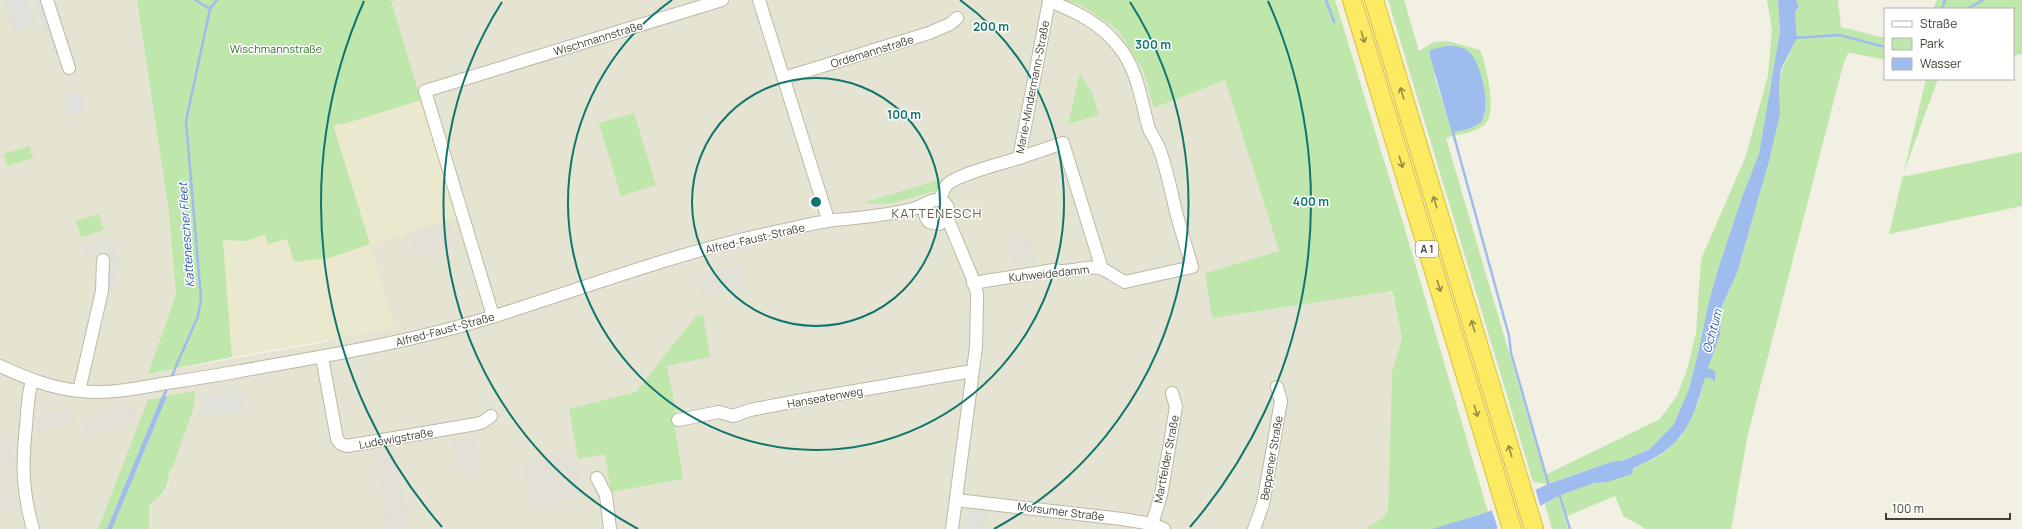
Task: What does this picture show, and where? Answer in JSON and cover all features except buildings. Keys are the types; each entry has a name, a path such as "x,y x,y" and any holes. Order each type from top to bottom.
{"highway":[{"name":"A 1","path":"1352,0 1512,529"},
{"name":"A 1","path":"1374,0 1533,526"}],"street":[{"path":"47,0 69,68"},
{"name":"Wischmannstraße","path":"493,316 425,91 722,0"},
{"path":"759,0 826,213 827,221"},
{"name":"Marie-Mindermann-Straße","path":"939,200 944,187 949,183 972,173 1018,158 1049,1 1069,9 1100,28 1120,47 1129,62 1136,77 1150,131 1158,147 1174,198 1192,268"},
{"name":"Ordemannstraße","path":"784,78 929,34 950,24 957,18"},
{"path":"1018,158 1063,143 1102,269"},
{"name":"Alfred-Faust-Straße","path":"0,366 32,380 78,391 107,392 183,381 322,357 408,339 493,316 686,254 742,239 827,221 884,215 916,209 934,200 939,200 947,207 943,221 966,264 977,293 977,326 952,529"},
{"path":"925,217 924,211 927,204"},
{"name":"Alfred-Faust-Straße","path":"884,215 925,217 929,222 943,221"},
{"path":"78,391 102,291 102,260"},
{"name":"Kuhweidedamm","path":"974,283 1054,270 1060,272 1091,267 1102,269 1125,282 1192,268"},
{"name":"Ludewigstraße","path":"322,357 337,438 341,444 347,446 476,424 484,422 491,416"},
{"name":"Hanseatenweg","path":"678,420 719,412 732,416 750,410 808,399 972,372"},
{"path":"32,380 22,472 25,496 33,529"},
{"name":"Beppener Straße","path":"1254,529 1263,504 1281,401 1277,388"},
{"name":"Martfelder Straße","path":"1152,524 1161,495 1176,407 1172,393"},
{"path":"597,478 606,495 610,529"},
{"name":"Morsumer Straße","path":"956,500 1073,512 1152,524 1164,529"}],"shaded area":[{"path":"0,0 137,0 169,213 176,294 148,374 327,342 370,244 456,217 391,0 1062,0 1081,5 1118,30 1143,70 1154,108 1225,80 1279,251 1205,273 1212,318 1391,291 1402,339 1392,372 1388,509 1384,517 1365,529 149,529 149,505 164,492 169,483 169,470 194,407 195,391 102,517 98,529 0,529"},
{"path":"3,0 27,0 35,25 14,32"},
{"path":"35,0 42,0 59,52 52,54"},
{"path":"73,90 75,96 81,95 86,111 69,117 62,94"},
{"path":"421,100 456,217 370,244 395,328 232,357 221,209 286,124 344,124"},
{"path":"450,223 456,244 415,257 409,235"},
{"path":"1027,234 1035,261 1016,268 1007,240"},
{"path":"105,241 108,247 114,245 119,260 113,291 106,289 112,261 108,248 87,255 84,248"},
{"path":"742,265 746,288 700,296 698,281 705,279 703,272"},
{"path":"242,391 245,412 198,416 200,410 198,396"},
{"path":"132,404 137,421 88,437 83,421"},
{"path":"69,407 74,422 38,433 33,418"},
{"path":"6,434 15,461 13,469 0,472 0,435"},
{"path":"475,437 481,472 458,476 452,441"},
{"path":"396,451 409,527 388,529 375,455"},
{"path":"575,453 582,498 530,506 523,462"},
{"path":"13,487 21,511 5,515 0,500 0,491"},
{"path":"974,507 988,508 980,529 964,529 967,513"}],"green space":[{"path":"137,0 391,0 421,100 344,124 333,125 370,244 329,258 294,262 287,239 268,244 265,235 245,241 223,240 232,357 148,374 176,294 169,213"},
{"path":"1062,0 1335,0 1404,226 1488,512 1432,529 1365,529 1384,517 1388,509 1392,372 1402,338 1392,291 1212,318 1205,273 1279,251 1225,80 1154,108 1143,70 1118,30 1081,5"},
{"path":"1388,0 1404,0 1419,51 1434,42 1448,41 1480,50 1482,56 1491,98 1489,117 1482,127 1467,133 1446,138 1545,475 1660,419 1677,396 1686,373 1696,333 1701,259 1745,158 1768,76 1772,30 1767,0 1778,0 1780,31 1759,154 1742,197 1720,263 1709,301 1689,389 1674,424 1650,449 1625,460 1611,462 1547,484 1533,482","holes":["1434,75 1484,90 1485,116 1472,127 1455,132 1450,127"]},
{"path":"1796,0 1838,0 1841,27 1884,38 1884,60 1848,53 1843,65 1748,434 1731,529 1646,529 1623,516 1615,496 1567,516 1561,495 1594,483 1608,482 1633,468 1654,459 1666,451 1681,437 1698,403 1705,378 1710,378 1715,381 1708,368 1720,335 1721,308 1737,273 1768,165 1782,69 1797,38 1795,12 1799,6"},
{"path":"1937,0 2022,0 2022,54 2014,56 2014,8 1932,8"},
{"path":"1080,73 1093,95 1099,115 1068,124"},
{"path":"1926,80 1938,80 1904,172"},
{"path":"634,113 656,185 621,196 599,123"},
{"path":"29,146 33,158 7,166 4,154"},
{"path":"2022,152 2022,206 1889,234 1903,177"},
{"path":"952,176 937,190 894,203 867,204 866,202"},
{"path":"99,214 104,230 81,237 76,221"},
{"path":"703,315 710,357 667,366 677,417 674,423 683,479 611,492 605,454 578,459 569,409 636,392 696,316"},
{"path":"195,391 194,407 172,469 169,470 168,482 161,494 149,505 149,529 98,529 148,400"},
{"path":"1559,496 1568,529 1552,529 1545,504"}],"water":[{"name":"Ochtum","path":"1778,0 1796,0 1799,6 1795,12 1797,38 1781,69 1779,90 1780,114 1768,165 1737,273 1721,308 1720,335 1708,368 1715,371 1715,382 1710,378 1705,378 1695,410 1682,434 1674,444 1663,452 1633,468 1632,474 1608,482 1594,483 1561,495 1496,529 1432,529 1488,512 1548,484 1611,462 1625,460 1650,449 1674,424 1689,389 1709,301 1720,263 1742,197 1759,154 1780,31"},
{"path":"1446,46 1462,47 1469,52 1477,65 1484,86 1485,107 1484,116 1481,122 1465,130 1455,132 1450,127 1430,56 1430,50"},
{"path":"167,396 112,529 107,529 161,398"}],"pier":[{"path":"1535,488 1541,508 1498,529 1491,508"}],"waterway":[{"path":"195,0 210,9"},
{"name":"Kattenescher Fleet","path":"171,378 198,316 201,299 186,121 210,9 217,0"},
{"path":"1326,0 1334,22"},
{"path":"1942,8 1945,0"},
{"path":"1969,8 1983,0"},
{"path":"1793,38 1839,35 1884,47"},
{"path":"1452,129 1509,336 1511,353 1549,486"},
{"name":"Kattenescher Fleet","path":"162,400 168,386"},
{"path":"1559,493 1570,529"}],"district":[{"name":"KATTENESCH","path":"937,213"}]}
